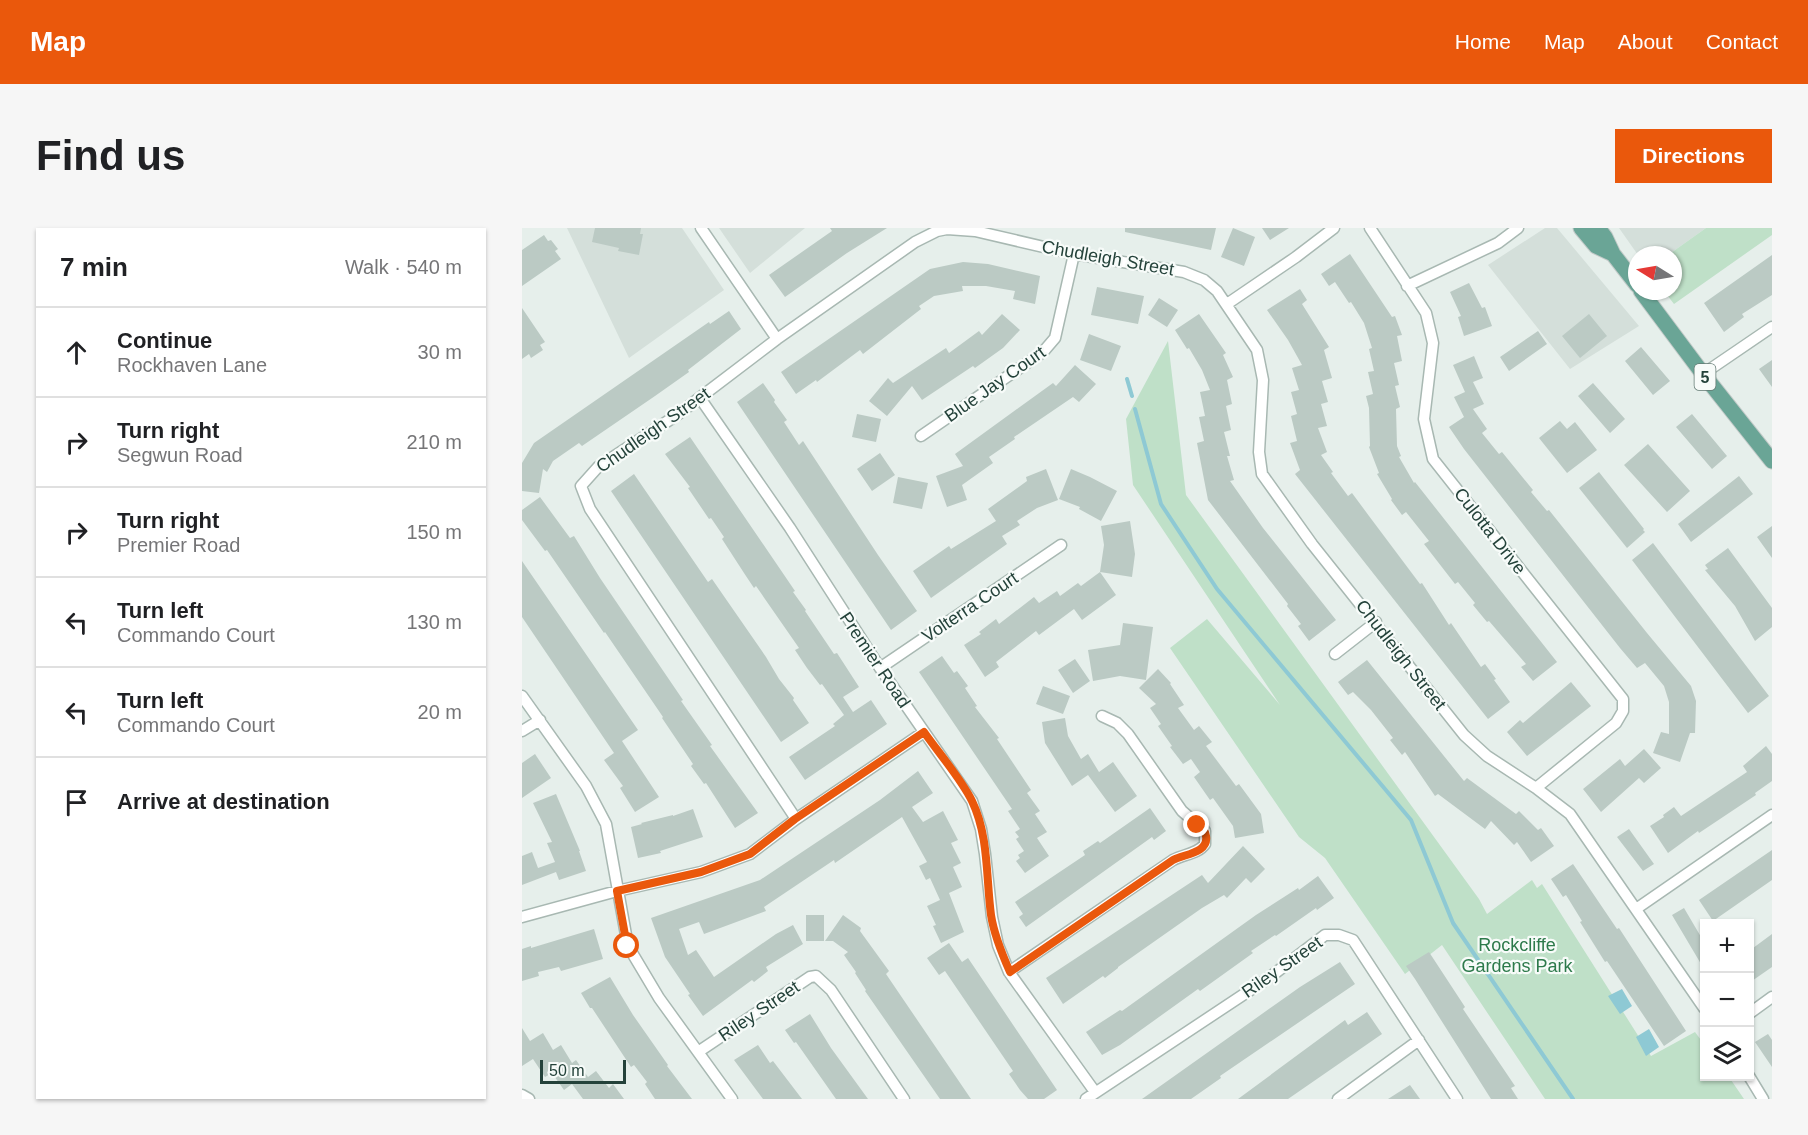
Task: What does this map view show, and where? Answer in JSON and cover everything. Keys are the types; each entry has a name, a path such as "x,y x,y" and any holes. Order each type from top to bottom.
{"main road":[{"path":"1581,228 1596,246 1612,254"},
{"path":"1598,228 1605,237 1612,254 1628,274"},
{"name":"5","path":"1648,300 1772,461"}],"street":[{"path":"701,228 777,339"},
{"path":"1227,304 1334,228"},
{"name":"Culotta Drive","path":"1370,228 1426,313 1433,342 1424,419 1433,459 1623,699 1623,711 1616,723 1536,788"},
{"path":"1407,286 1498,243 1518,228"},
{"name":"Chudleigh Street","path":"795,819 590,510 581,486 598,467 700,398 777,339 915,242 937,231 947,229 975,231 1074,254 1184,272 1204,280 1217,291 1257,350 1263,380 1259,452 1262,474 1312,544 1464,735 1487,756 1536,788 1570,814 1700,1002"},
{"name":"Blue Jay Court","path":"921,436 1050,345 1055,338 1074,254"},
{"path":"1703,374 1772,327"},
{"name":"Premier Road","path":"700,398 790,528 879,668 972,801 981,829 992,917 998,945 1010,972 1091,1096"},
{"name":"Volterra Court","path":"879,668 1061,545"},
{"path":"1335,654 1376,622"},
{"path":"522,696 586,786 606,824 627,946 659,998 732,1099"},
{"path":"1010,972 1173,860 1182,855 1197,852 1205,844 1204,831 1182,811 1128,734 1117,723 1102,716"},
{"path":"522,731 540,720"},
{"path":"522,917 617,891 701,872 750,854 795,819 924,732"},
{"path":"1636,909 1772,815"},
{"name":"Riley Street","path":"1091,1096 1270,977 1325,935 1339,935 1353,940 1457,1099"},
{"name":"Riley Street","path":"698,1052 810,977 816,976 831,990 904,1099"},
{"path":"1754,1010 1772,997"},
{"path":"1338,1099 1419,1040"},
{"path":"1752,1081 1763,1099"},
{"path":"522,1095 529,1099"}],"shaded area":[{"path":"567,228 682,228 724,290 629,358"},
{"path":"719,228 805,228 750,273"},
{"path":"1545,228 1557,228 1639,326 1570,369 1488,265"},
{"path":"1619,228 1706,228 1681,246 1632,246"}],"green space":[{"path":"1706,228 1772,228 1772,235 1682,298 1681,246"},
{"name":"Rockcliffe Gardens Park","path":"1168,341 1186,495 1479,899 1487,914 1532,880 1537,888 1542,884 1651,1056 1695,1032 1700,1039 1700,1081 1732,1081 1744,1099 1545,1099 1442,945 1405,974 1325,858 1299,837 1170,648 1207,619 1280,705 1133,485 1126,419"}],"water":[{"path":"1622,989 1632,1006 1620,1014 1608,996"},
{"path":"1649,1029 1659,1047 1646,1056 1636,1037"}],"building":[{"path":"595,228 641,228 640,234 643,234 639,255 592,242"},
{"path":"830,228 887,228 785,297 769,275 832,231"},
{"path":"1125,228 1216,228 1211,250 1125,232"},
{"path":"1233,228 1255,237 1244,266 1221,257"},
{"path":"1262,228 1289,228 1270,240"},
{"path":"544,235 558,249 555,251 561,259 522,286 522,250"},
{"path":"1350,254 1392,317 1395,316 1402,335 1397,336 1402,361 1394,363 1399,385 1395,386 1400,407 1396,409 1397,446 1401,456 1399,457 1414,483 1557,662 1533,681 1521,667 1526,664 1489,621 1487,622 1473,605 1475,603 1458,582 1455,584 1424,544 1429,541 1406,512 1402,515 1377,474 1379,473 1369,447 1369,408 1366,396 1373,394 1368,372 1374,371 1369,349 1372,348 1364,323 1351,302 1349,303 1335,282 1329,286 1321,274"},
{"path":"1772,255 1772,295 1742,314 1744,317 1724,332 1704,303"},
{"path":"963,262 988,264 1040,276 1035,304 1013,299 1015,291 986,286 962,286 963,291 934,296 919,306 921,309 863,354 860,350 817,382 816,380 796,394 781,372 930,269"},
{"path":"1469,283 1482,308 1485,307 1492,326 1464,336 1458,317 1461,316 1450,292"},
{"path":"1097,287 1144,296 1138,324 1091,315"},
{"path":"1300,289 1307,300 1302,304 1329,347 1324,350 1332,378 1322,381 1328,402 1321,404 1327,426 1318,428 1327,452 1321,455 1348,496 1352,493 1420,584 1422,583 1449,625 1451,623 1481,667 1485,664 1496,679 1494,680 1510,702 1488,719 1295,474 1300,470 1290,443 1297,441 1291,416 1297,414 1291,392 1299,390 1292,368 1302,365 1267,310"},
{"path":"1159,298 1178,310 1167,327 1148,315"},
{"path":"522,308 545,342 540,345 543,350 531,358 529,354 522,359"},
{"path":"729,311 741,329 688,370 689,372 582,446 579,443 553,461 547,472 543,469 539,493 522,491 522,463 534,443 709,322 710,324"},
{"path":"1002,314 1020,330 1003,348 975,368 973,366 922,400 912,386 887,416 869,401 888,378 893,383 946,348 949,353 979,331 982,335"},
{"path":"1199,314 1226,353 1223,355 1233,377 1227,380 1232,404 1226,406 1231,430 1224,432 1230,456 1227,456 1234,480 1230,481 1263,528 1336,620 1309,641 1298,626 1301,624 1287,606 1288,604 1208,500 1197,443 1204,441 1199,417 1205,416 1200,392 1210,390 1202,370 1175,330"},
{"path":"1589,314 1607,336 1580,358 1562,336"},
{"path":"1538,331 1547,344 1509,371 1500,357"},
{"path":"1089,334 1121,346 1111,371 1080,360"},
{"path":"1641,347 1670,381 1653,395 1625,361"},
{"path":"1474,356 1483,378 1473,382 1484,404 1473,409 1487,429 1482,433 1499,454 1502,452 1533,490 1531,492 1547,511 1549,510 1691,686 1696,701 1695,733 1690,733 1680,762 1653,753 1661,732 1669,734 1669,702 1664,686 1645,663 1637,668 1620,648 1449,427 1464,417 1454,397 1465,392 1453,365"},
{"path":"1772,360 1772,387 1759,369"},
{"path":"1075,365 1096,384 1079,402 1073,397 989,457 993,463 962,485 967,500 947,507 936,476 963,466 955,454 1053,383 1056,386"},
{"path":"763,383 787,420 784,422 799,445 803,441 917,611 891,630 737,402"},
{"path":"1593,383 1625,419 1610,433 1578,396"},
{"path":"857,414 881,419 876,442 852,437"},
{"path":"1692,414 1727,456 1712,469 1676,427"},
{"path":"1560,421 1567,429 1575,422 1597,450 1567,473 1539,438"},
{"path":"690,437 795,591 793,592 834,654 837,653 859,687 843,697 853,712 871,700 887,724 805,780 789,757 835,726 833,724 844,715 822,684 820,685 807,668 795,650 799,648 756,586 754,588 722,539 724,537 665,454"},
{"path":"1648,444 1690,491 1667,512 1624,465"},
{"path":"880,453 895,475 872,491 857,469"},
{"path":"1046,469 1058,500 1037,508 1017,521 1020,525 1002,536 1007,544 931,598 913,571 949,546 951,549 996,521 988,509 1027,481 1026,477"},
{"path":"1071,469 1117,491 1101,521 1079,509 1080,507 1059,499"},
{"path":"1599,472 1644,529 1645,532 1627,548 1579,488"},
{"path":"634,474 708,582 712,579 809,723 781,742 611,491"},
{"path":"1739,476 1753,494 1691,542 1678,524"},
{"path":"898,477 928,483 922,509 893,503"},
{"path":"540,497 570,538 574,536 683,700 681,701 712,745 710,746 758,813 735,828 706,783 704,784 691,766 693,764 663,717 605,632 547,550 545,551 522,520 522,510"},
{"path":"1130,521 1135,554 1132,577 1100,572 1104,545 1101,526"},
{"path":"1772,526 1772,558 1757,537"},
{"path":"1653,543 1769,696 1748,713 1632,560"},
{"path":"1728,548 1772,608 1772,627 1755,641 1735,606 1705,570 1708,569 1705,565"},
{"path":"522,561 638,730 622,741 659,797 635,812 620,788 623,786 604,760 614,753 522,617"},
{"path":"1100,572 1116,595 1082,620 1074,609 1039,635 1036,631 996,662 999,667 985,677 964,645 981,634 979,632 996,619 999,624 1034,597 1039,603 1057,591 1060,596 1078,583 1081,586"},
{"path":"1123,623 1153,627 1146,680 1120,676 1093,681 1088,650 1120,645"},
{"path":"942,656 954,673 957,671 968,686 965,688 977,706 975,707 999,738 997,739 1031,790 1027,793 1040,811 1035,814 1047,832 1037,838 1049,856 1025,873 1016,861 1020,858 1018,855 1024,851 1016,839 1019,837 1015,832 1020,829 1008,811 1012,809 919,672"},
{"path":"1075,659 1090,681 1073,693 1058,670"},
{"path":"1367,660 1464,781 1467,778 1516,814 1519,811 1538,830 1541,828 1554,846 1531,862 1517,842 1514,845 1491,821 1485,829 1438,794 1435,796 1405,752 1402,755 1390,740 1393,738 1371,710 1353,692 1348,695 1338,682"},
{"path":"1158,669 1171,683 1184,705 1178,708 1194,730 1199,726 1212,742 1206,746 1236,786 1239,784 1261,814 1264,833 1235,838 1233,826 1213,798 1210,800 1194,777 1200,772 1191,759 1183,764 1170,747 1172,746 1158,726 1161,724 1150,708 1156,704 1139,688"},
{"path":"1571,682 1591,706 1527,756 1507,732 1520,720 1523,723"},
{"path":"1043,686 1070,696 1063,714 1036,704"},
{"path":"1065,718 1068,736 1081,759 1088,754 1099,772 1113,762 1137,796 1115,812 1088,775 1072,786 1045,743 1042,722"},
{"path":"1766,746 1772,754 1772,781 1755,793 1756,795 1699,833 1698,831 1668,853 1650,826 1674,807 1681,816 1747,772 1743,766"},
{"path":"1644,749 1661,768 1644,783 1639,778 1601,812 1583,789 1620,759 1625,766"},
{"path":"535,754 551,778 522,798 522,763"},
{"path":"918,771 933,793 912,807 923,822 943,811 958,840 951,843 961,863 953,867 962,887 949,893 964,932 941,943 927,906 940,900 930,878 926,880 919,866 927,862 902,817 835,863 834,860 764,907 766,911 704,934 699,922 679,929 688,955 696,950 714,977 776,934 793,925 803,944 766,967 768,971 754,982 752,980 703,1016 665,957 651,918 760,880 880,800"},
{"path":"556,794 586,871 559,880 556,872 522,885 522,856 532,852 538,868 555,862 547,843 552,842 533,803"},
{"path":"1150,808 1166,831 1154,840 1152,837 1026,927 1019,917 1023,914 1015,902 1085,855 1083,851 1098,841 1100,843"},
{"path":"693,809 703,837 660,851 661,853 638,858 631,827"},
{"path":"1629,829 1654,864 1643,871 1617,837"},
{"path":"1243,846 1265,869 1251,883 1246,878 1227,898 1224,895 1202,908 1105,978 1103,976 1063,1004 1046,978 1202,875 1208,883"},
{"path":"1772,850 1772,880 1716,919 1712,919 1699,900"},
{"path":"1573,864 1617,929 1619,928 1686,1031 1664,1046 1607,961 1605,962 1566,895 1563,897 1551,879"},
{"path":"1318,876 1334,898 1251,951 1253,953 1200,991 1198,989 1120,1045 1102,1055 1086,1032 1120,1010 1122,1011 1256,915"},
{"path":"1684,908 1700,935 1700,962 1672,915"},
{"path":"806,915 824,915 824,941 806,941"},
{"path":"843,915 861,928 860,931 889,971 886,974 971,1099 940,1099 865,991 844,955 848,952 833,941 825,941"},
{"path":"594,929 603,959 561,971 559,967 538,972 539,976 522,981 522,949"},
{"path":"1772,934 1772,967 1754,980 1754,973 1754,947"},
{"path":"949,943 962,962 968,958 1057,1090 1044,1099 1028,1099 1020,1090 1009,1074 1013,1071 945,971 939,975 927,958"},
{"path":"1429,952 1465,1007 1463,1009 1515,1086 1511,1088 1518,1099 1491,1099 1406,966"},
{"path":"1340,962 1355,984 1220,1076 1221,1078 1191,1099 1142,1099 1300,987"},
{"path":"610,977 667,1066 692,1099 655,1099 645,1084 647,1082 634,1065 631,1067 590,1008 581,993"},
{"path":"1367,1012 1382,1034 1288,1099 1238,1099 1345,1020 1348,1025"},
{"path":"810,1014 831,1048 868,1099 836,1099 785,1030"},
{"path":"522,1028 530,1041 543,1033 553,1050 561,1045 572,1063 576,1060 588,1077 596,1071 609,1088 613,1084 624,1099 583,1099 572,1084 564,1090 552,1073 545,1077 533,1059 522,1066"},
{"path":"1768,1034 1772,1040 1772,1067 1755,1042"},
{"path":"758,1045 770,1063 773,1061 802,1099 763,1099 734,1060"},
{"path":"1410,1085 1420,1099 1388,1099"}],"waterway":[{"path":"1127,379 1132,396"},
{"path":"1135,409 1161,504 1217,589 1411,820 1453,923 1573,1099"}],"route":[{"path":"627,946 617,891 701,872 750,854 795,819 924,732 972,801 981,829 992,917 998,945 1010,972 1173,860 1200,850 1205,844 1206,834 1197,825"}]}
